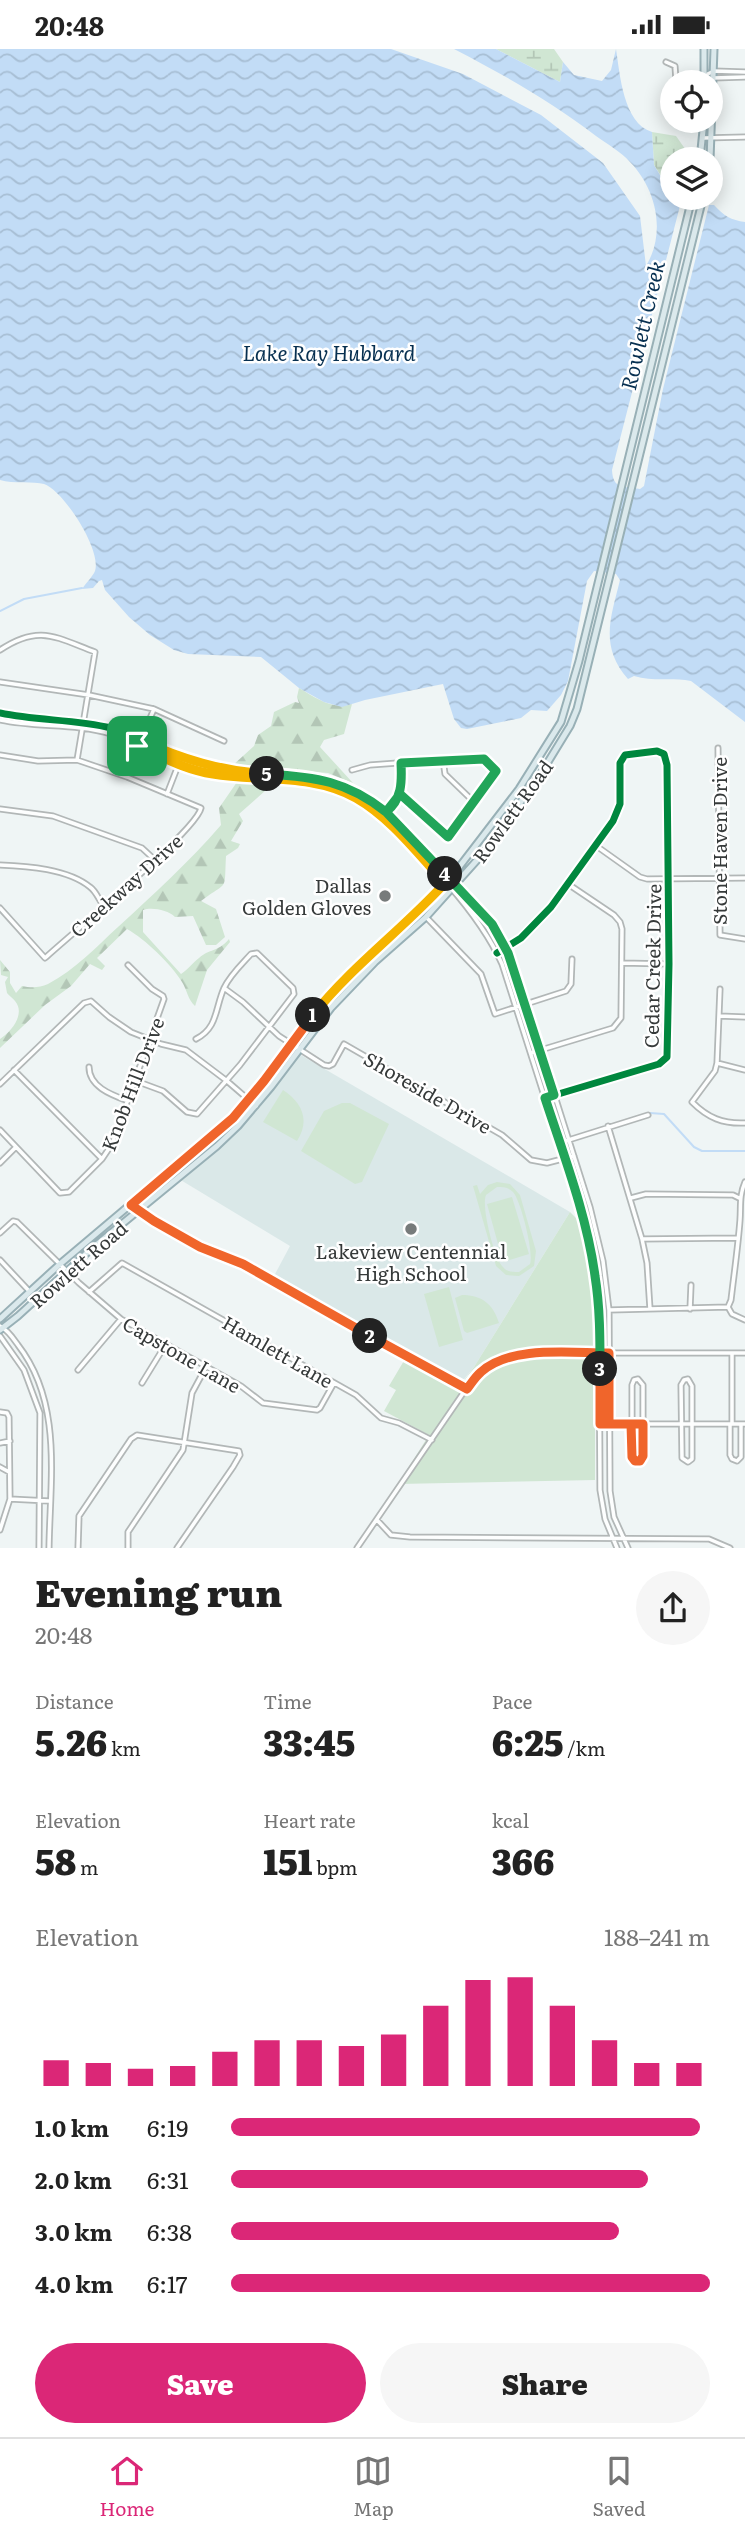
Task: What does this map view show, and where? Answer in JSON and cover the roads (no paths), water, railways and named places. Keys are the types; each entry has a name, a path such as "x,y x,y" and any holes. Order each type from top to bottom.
{"main road":[{"path":"704,49 704,70"},
{"path":"714,49 714,70"},
{"path":"702,147 703,133"},
{"path":"712,147 713,133"},
{"name":"Rowlett Road","path":"0,1319 60,1263 206,1142 249,1100 339,986 447,881 519,789 564,715 689,210"},
{"name":"Rowlett Road","path":"1,1327 24,1311 66,1271 175,1178 215,1148 256,1106 346,992 456,885 512,816 573,719 699,210"},
{"path":"564,715 573,719"},
{"path":"418,912 426,917"},
{"path":"339,986 346,992"},
{"path":"206,1142 215,1148"},
{"path":"169,1171 175,1178"}],"street":[{"path":"666,62 675,66 675,70"},
{"path":"723,75 745,74"},
{"path":"703,138 745,137"},
{"path":"0,650 38,633 95,652 77,760"},
{"path":"0,681 89,695 154,709 224,741"},
{"path":"137,746 147,730 154,709"},
{"path":"0,713 116,730 181,758 226,769 299,778 340,790 381,816 447,881 456,885 492,924 506,948 526,1004 597,1234 609,1310 610,1491 614,1517 628,1548"},
{"path":"0,720 84,726 110,734 178,765 209,774 242,778 321,779 349,788 386,812 447,881 450,890 483,928 497,953 517,1007 592,1256 598,1298 601,1498 617,1548"},
{"name":"Stone Haven Drive","path":"719,748 720,935 745,939"},
{"name":"Cedar Creek Drive","path":"545,1098 659,1064 667,1058 669,878 667,765 664,754 657,751 622,757 618,809 595,845"},
{"path":"0,755 38,761 77,760 127,777 167,795 181,758"},
{"path":"352,770 370,765 484,759 496,771 448,837 400,794"},
{"path":"443,760 445,774 474,802"},
{"path":"381,816 400,794 401,763"},
{"name":"Creekway Drive","path":"0,908 45,958 192,824 201,808 167,795"},
{"path":"0,809 52,815 142,848 155,860"},
{"path":"497,953 532,928 569,884 595,845 639,877 745,878"},
{"path":"0,865 37,867 78,880 92,888 103,905"},
{"path":"531,1053 613,1028 621,1018 620,922 569,884"},
{"path":"426,917 481,974 495,1014 566,991 571,984 572,959"},
{"path":"136,1081 163,1091 192,1115 203,1109 294,991 254,952 242,963 224,988 214,1024 205,1035 196,1039"},
{"path":"622,963 669,964"},
{"name":"Knob Hill Drive","path":"0,1130 60,1193 65,1194 103,1159 112,1144 136,1081 163,996 128,965"},
{"name":"Shoreside Drive","path":"224,988 290,1045 329,1066 333,1064 344,1044 502,1135 531,1160 547,1163 574,1156"},
{"path":"720,989 717,1063 715,1071 692,1102 715,1119 745,1123"},
{"path":"0,1084 86,1002 94,1002 116,1023 150,1040 186,1050 228,1080 256,1106"},
{"path":"719,1016 745,1017"},
{"path":"717,1063 745,1070"},
{"path":"89,1067 93,1081 111,1094 128,1101"},
{"path":"14,1070 103,1159"},
{"path":"559,1143 648,1115"},
{"path":"608,1126 642,1238 647,1263 650,1309"},
{"path":"0,1163 16,1147"},
{"path":"728,1307 738,1238 741,1204 739,1198 745,1182"},
{"path":"631,1198 646,1194 733,1195 739,1198"},
{"path":"131,1205 204,1249 243,1264 467,1389"},
{"name":"Capstone Lane","path":"0,1233 13,1221 17,1221 66,1271 121,1319 241,1386 263,1403 313,1410 320,1408 334,1383"},
{"path":"642,1238 738,1238"},
{"path":"0,1260 30,1292"},
{"name":"Hamlett Lane","path":"89,1292 122,1263 356,1395 381,1418 399,1423 432,1440"},
{"path":"690,1310 691,1285"},
{"path":"609,1310 728,1307"},
{"path":"728,1307 732,1314 745,1320"},
{"path":"78,1370 121,1319"},
{"path":"1,1327 22,1349 36,1373 46,1403 50,1433 49,1548"},
{"path":"0,1336 16,1355 28,1378 40,1413 40,1548"},
{"path":"142,1383 166,1344"},
{"path":"600,1424 609,1424 631,1424 643,1424 681,1424 692,1424 731,1424 743,1424 741,1457 737,1461 730,1455 731,1424 732,1352"},
{"path":"357,1548 467,1389 480,1373 507,1357 524,1353 745,1353"},
{"path":"128,1548 128,1532 178,1458 184,1441 192,1393 206,1367"},
{"path":"638,1379 643,1385 643,1456 638,1462 632,1457 631,1424 632,1385 634,1380 638,1379"},
{"path":"688,1379 692,1384 692,1459 688,1462 682,1458 681,1424 681,1385 688,1379"},
{"path":"0,1412 7,1413 10,1441 10,1499 0,1530"},
{"path":"41,1433 50,1433"},
{"path":"78,1548 79,1515 131,1439 141,1434 239,1451 240,1455 233,1467 177,1548"},
{"path":"0,1443 10,1441"},
{"path":"0,1467 9,1472"},
{"path":"10,1499 49,1501"},
{"path":"377,1520 391,1535 410,1537 709,1539 730,1548"}],"water":[{"name":"Lake Ray Hubbard","path":"0,49 391,49 463,74 541,115 603,163 640,216 646,266 656,240 656,212 647,185 630,162 545,100 454,49 496,49 560,82 563,62 574,75 602,81 611,70 616,49 629,108 642,127 652,132 654,165 660,175 660,210 679,210 612,470 615,481 620,486 640,489 644,486 663,389 708,210 720,210 732,219 745,222 745,722 691,681 634,676 628,679 613,655 610,643 611,619 620,580 616,574 594,571 587,581 568,681 561,695 547,711 531,710 521,718 461,728 454,719 443,684 342,707 324,702 299,688 261,657 188,654 174,650 129,617 105,590 102,580 93,588 82,589 95,571 96,561 87,536 61,497 44,484 0,480"}],"waterway":[{"path":"0,611 24,599 82,588"},
{"path":"650,1113 664,1114 694,1147 702,1151 745,1151"}],"place":[{"name":"Dallas Golden Gloves","path":"385,896"},
{"name":"Lakeview Centennial High School","path":"411,1229"}],"water label":[{"name":"Rowlett Creek","path":"641,325"}]}
